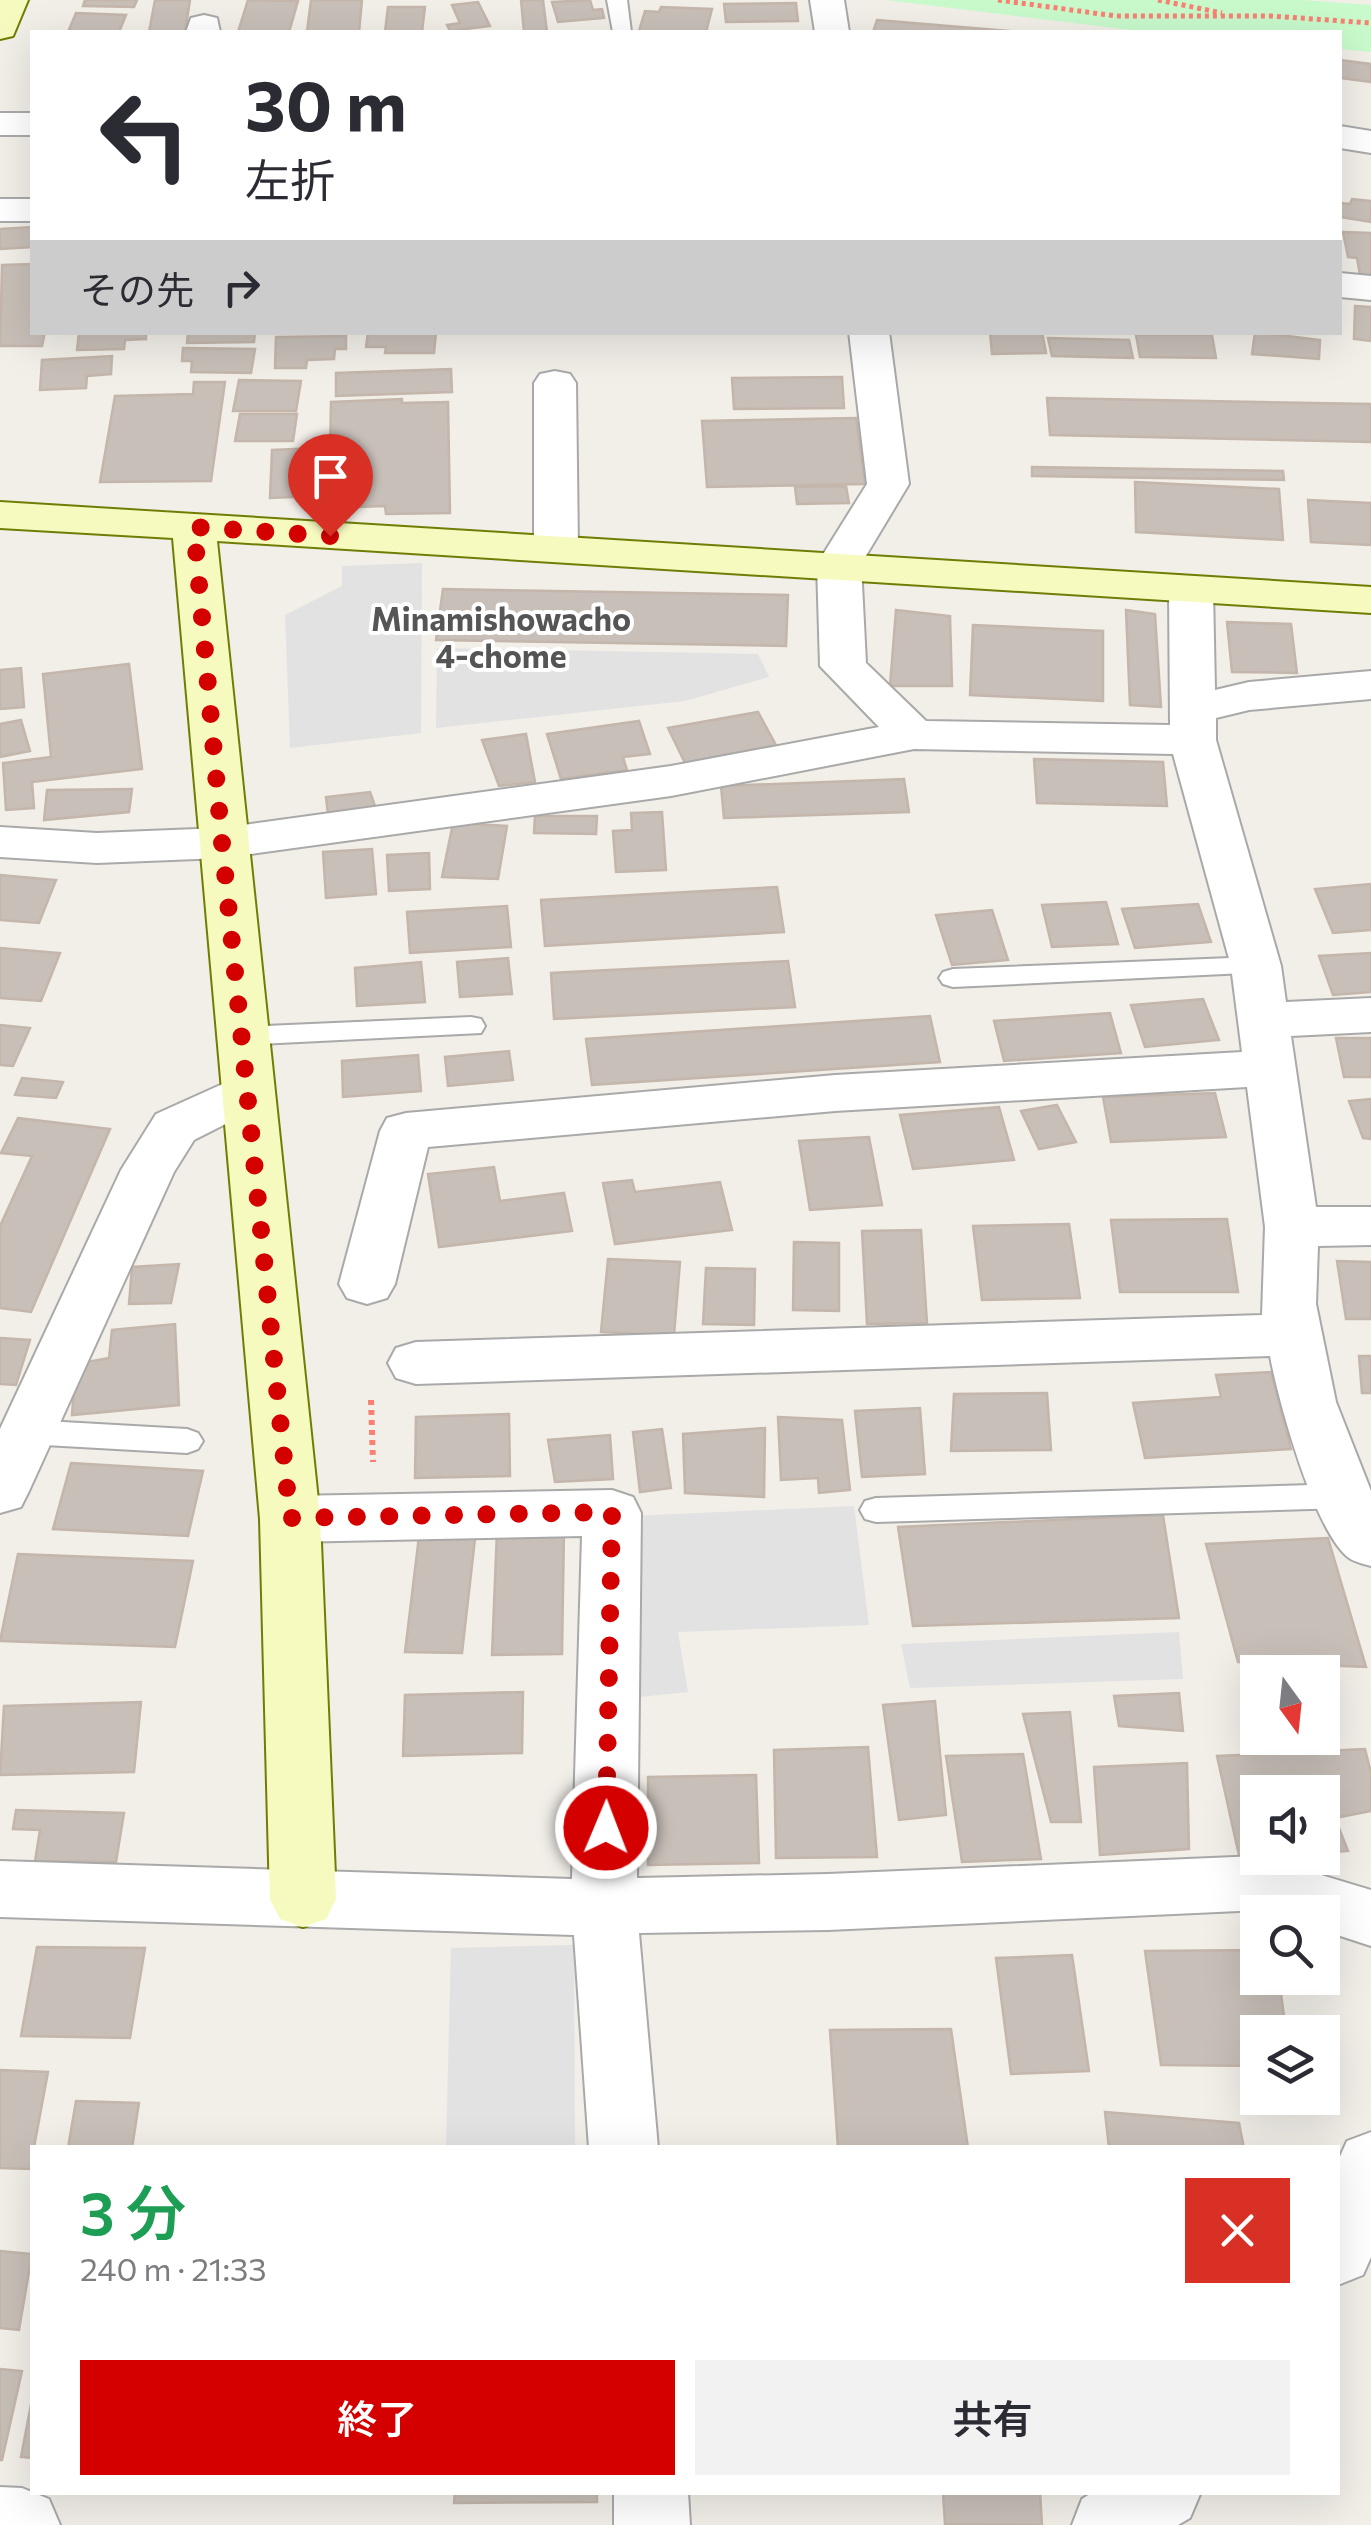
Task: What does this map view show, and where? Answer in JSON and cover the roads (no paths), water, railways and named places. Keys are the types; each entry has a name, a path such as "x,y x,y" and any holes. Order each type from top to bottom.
{"street":[{"path":"0,28 12,0"},
{"path":"827,0 832,30"},
{"path":"0,124 30,124"},
{"path":"1342,137 1371,142"},
{"path":"0,210 30,210"},
{"path":"1342,285 1371,288"},
{"path":"869,335 888,484 840,564 843,666 914,735"},
{"path":"555,383 556,549"},
{"path":"0,515 840,564 1371,600"},
{"path":"194,527 290,1518 303,1899"},
{"path":"1191,589 1193,725 1256,966 1292,1227 1288,1304 1307,1402 1346,1462 1354,1523 1371,1542"},
{"path":"0,842 97,848 222,843 671,782 914,735 1193,725 1249,696 1371,685"},
{"path":"366,1284 406,1131 835,1094 1267,1044 1371,1014"},
{"path":"0,1491 148,1170 175,1127 246,1091"},
{"path":"1292,1227 1371,1226"},
{"path":"416,1362 1294,1335"},
{"path":"290,1518 612,1512 604,1906 624,2145"},
{"path":"0,1889 604,1906 828,1902 1261,1882 1371,1918"},
{"path":"1340,2247 1371,2163"},
{"path":"651,2495 654,2525"},
{"path":"1109,2525 1159,2495"},
{"path":"0,2524 22,2525"}],"lane":[{"path":"616,0 622,30"},
{"path":"953,978 1256,966"},
{"path":"241,1036 471,1026"},
{"path":"27,1432 186,1441"},
{"path":"876,1510 1346,1462"}],"district":[{"name":"Minamishowacho 4-chome","path":"501,636"}]}
